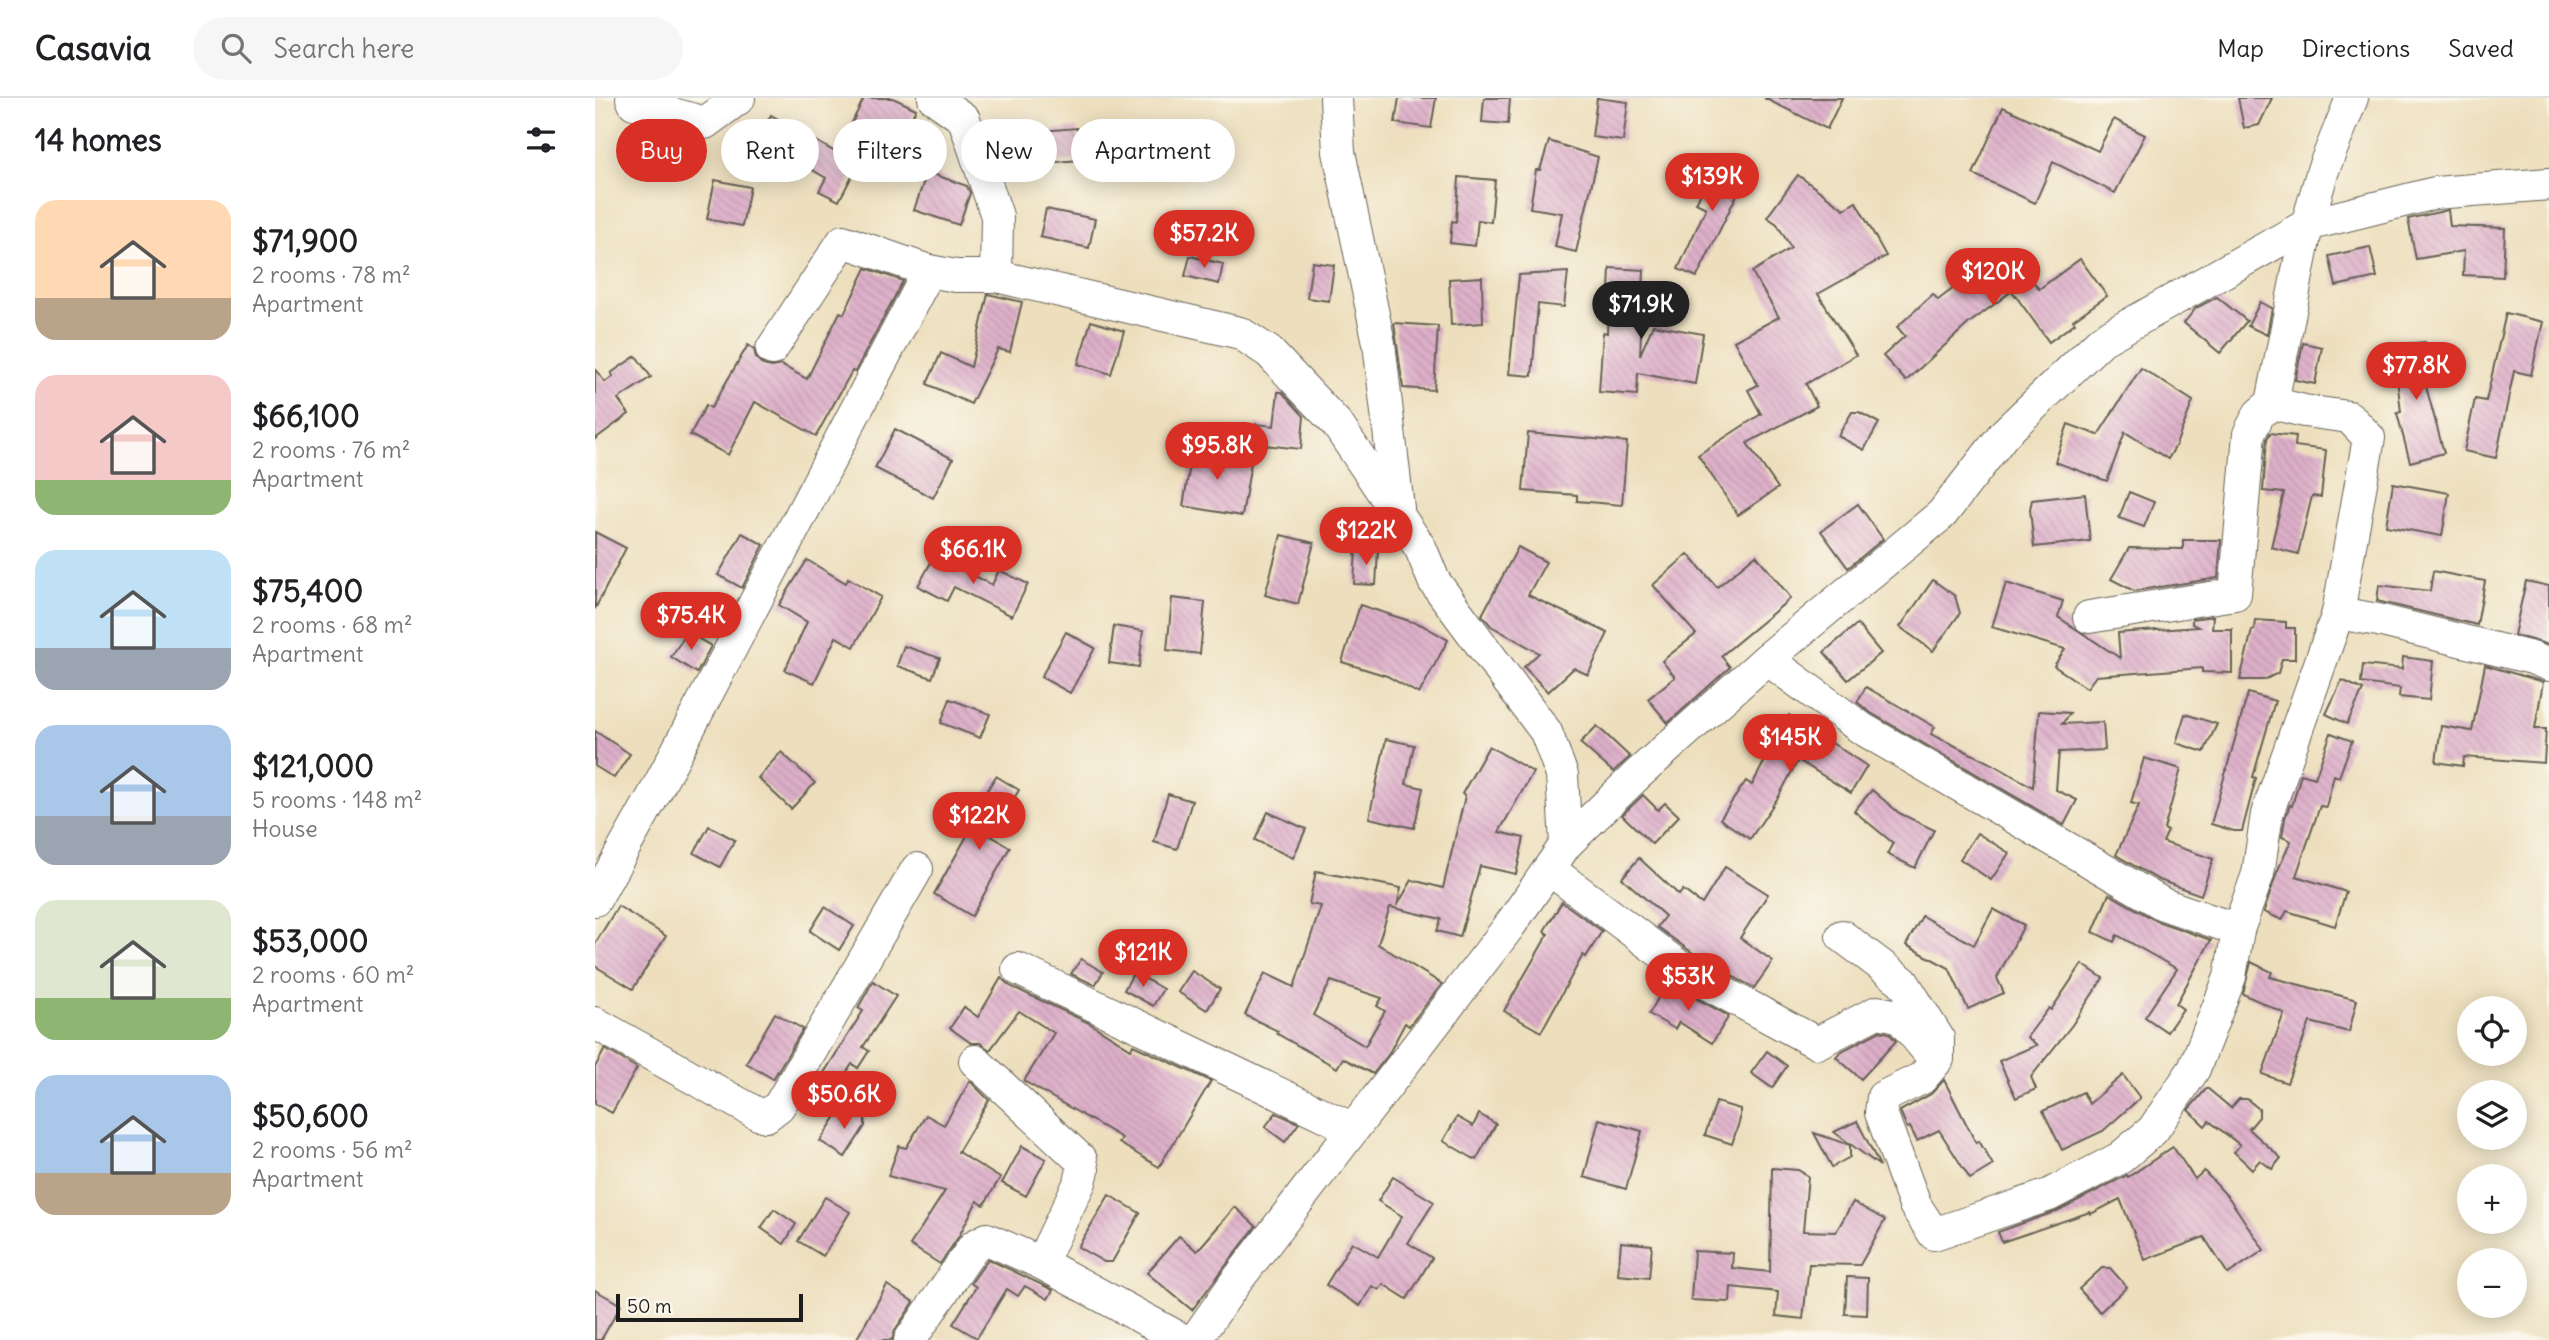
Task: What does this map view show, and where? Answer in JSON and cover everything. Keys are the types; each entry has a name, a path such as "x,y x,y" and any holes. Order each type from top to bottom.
{"street":[{"path":"632,98 634,103 705,123 739,98"},
{"path":"934,98 964,119 997,216 996,276"},
{"path":"1336,98 1339,152 1379,343 1399,516"},
{"path":"2089,617 2235,594 2249,434 2259,414 2272,403 2307,225 2323,170 2352,98"},
{"path":"1195,1340 1235,1283 1508,929 1558,856 1637,775 1767,659 1942,514 2004,434 2102,340 2307,225 2435,193 2549,184"},
{"path":"772,349 843,241 929,271 956,276 996,276 1240,333 1269,352 1337,424 1421,549 1434,581 1546,733 1562,775 1558,856"},
{"path":"595,900 656,791 929,271"},
{"path":"1842,936 1903,982 1938,1038 1938,1059 1922,1078 1883,1097 1881,1113 1916,1205 1934,1234 2049,1195 2120,1158 2153,1130 2194,1069 2230,977 2238,929 2259,874 2267,814 2338,613 2369,438 2350,417 2272,403"},
{"path":"2338,613 2391,623 2532,658 2549,665"},
{"path":"1767,659 1861,728 2163,905 2238,929"},
{"path":"1558,856 1691,975 1817,1043 1877,1012 1899,1016 1926,1049 1922,1078"},
{"path":"595,1023 766,1116 779,1106 916,869"},
{"path":"1018,969 1353,1129"},
{"path":"975,1061 1081,1160 1083,1170 1080,1182 1041,1263"},
{"path":"910,1340 974,1246 987,1239 1041,1263 1183,1340"}],"building":[{"path":"864,98 893,98 916,109 911,119 854,119"},
{"path":"1399,98 1436,98 1431,128 1395,123"},
{"path":"1484,98 1510,98 1508,124 1482,122"},
{"path":"1597,98 1628,102 1623,141 1592,137"},
{"path":"1764,98 1842,98 1827,129"},
{"path":"2238,98 2272,98 2259,125 2244,128"},
{"path":"2003,107 2098,151 2114,119 2145,135 2115,193 2053,162 2035,203 1973,174"},
{"path":"1071,128 1071,161 1057,162 1057,130"},
{"path":"1549,141 1598,157 1576,252 1555,247 1562,213 1530,208 1536,170 1540,170"},
{"path":"819,143 833,151 833,182 849,182 839,201 819,191 826,178 819,174"},
{"path":"1716,159 1747,174 1697,277 1678,269 1706,208 1696,203"},
{"path":"1798,175 1844,209 1856,202 1886,256 1818,294 1856,355 1806,384 1817,406 1747,443 1778,488 1738,515 1698,455 1761,414 1748,390 1758,385 1734,341 1779,317 1752,272 1791,248 1777,224 1767,217"},
{"path":"1459,177 1495,180 1491,222 1478,220 1475,246 1450,243 1452,221 1456,222"},
{"path":"947,179 967,186 970,193 959,225 914,210 924,182 947,182"},
{"path":"715,180 750,187 742,226 707,219"},
{"path":"1046,209 1095,219 1089,248 1040,237"},
{"path":"2448,210 2450,226 2505,228 2503,277 2463,275 2464,251 2416,259 2408,219"},
{"path":"2370,247 2377,277 2336,286 2329,256"},
{"path":"2007,248 2039,289 2080,259 2107,296 2073,320 2075,323 2049,342 2012,291 1968,324 1906,381 1883,356 1905,336 1897,327 1933,294 1938,300"},
{"path":"1190,256 1223,264 1219,284 1185,276"},
{"path":"1312,262 1334,265 1329,301 1307,298"},
{"path":"866,268 903,281 855,372 852,371 816,436 755,402 728,455 690,435 706,405 711,408 748,345 754,349 756,358 763,365 781,365 807,379 840,312 844,314"},
{"path":"1610,268 1644,270 1640,355 1653,325 1703,334 1695,384 1638,373 1637,395 1599,392 1603,332 1607,333"},
{"path":"1568,272 1564,307 1538,304 1532,376 1509,374 1519,275"},
{"path":"1482,277 1483,323 1451,325 1449,279"},
{"path":"988,294 1022,302 1010,352 998,349 971,404 927,384 941,353 971,367"},
{"path":"2217,297 2247,321 2220,353 2184,323 2196,308"},
{"path":"2260,302 2272,308 2267,335 2248,326"},
{"path":"2506,313 2543,322 2531,375 2514,371 2496,458 2464,451 2475,399 2486,401"},
{"path":"1091,321 1124,331 1111,374 1078,364"},
{"path":"1394,323 1438,326 1434,390 1403,388"},
{"path":"2425,342 2430,379 2424,379 2444,453 2410,462 2397,413 2401,412 2393,345"},
{"path":"2303,343 2322,347 2315,384 2295,380"},
{"path":"636,356 651,377 618,399 629,414 595,439 595,369 605,382 613,376 611,373"},
{"path":"2141,368 2193,401 2168,459 2125,432 2107,481 2055,462 2068,424 2098,435"},
{"path":"1278,392 1282,392 1304,416 1301,449 1254,444 1256,424 1274,426"},
{"path":"1852,412 1859,412 1879,423 1864,450 1838,436"},
{"path":"895,429 953,459 933,498 875,468"},
{"path":"1528,433 1627,442 1622,505 1577,501 1577,495 1523,491"},
{"path":"2270,433 2296,436 2295,446 2326,450 2321,497 2312,496 2298,554 2271,547 2284,493 2263,491 2267,439"},
{"path":"1193,447 1252,457 1242,516 1183,506"},
{"path":"2393,483 2449,493 2442,536 2386,526"},
{"path":"2129,492 2154,502 2144,527 2119,518"},
{"path":"2085,494 2090,541 2034,547 2030,509 2032,500"},
{"path":"1858,504 1883,539 1848,568 1821,531"},
{"path":"595,532 626,548 595,609"},
{"path":"742,533 764,545 742,588 718,575"},
{"path":"1281,535 1314,543 1298,604 1265,595"},
{"path":"2183,540 2221,540 2218,578 2134,591 2111,579 2129,548 2183,549"},
{"path":"1518,547 1546,562 1528,595 1608,633 1588,675 1574,668 1548,692 1524,667 1539,653 1491,626 1482,615"},
{"path":"1356,549 1378,550 1376,585 1354,584"},
{"path":"1688,554 1717,587 1756,555 1791,598 1721,656 1730,667 1668,723 1648,699 1675,677 1662,661 1696,634 1653,585"},
{"path":"935,555 992,585 999,570 1028,584 1012,616 954,587 947,601 918,586"},
{"path":"807,560 846,583 848,578 881,597 854,647 836,637 814,683 785,670 807,622 779,605"},
{"path":"2433,571 2485,581 2477,625 2377,601 2379,585 2430,591"},
{"path":"1933,580 1955,596 1960,613 1933,651 1900,627"},
{"path":"2526,581 2549,586 2549,645 2514,635"},
{"path":"2006,583 2063,601 2058,617 2120,658 2118,633 2198,627 2192,624 2192,619 2213,616 2212,629 2232,629 2232,673 2202,672 2202,668 2096,676 2087,688 2054,666 2065,649 1992,627"},
{"path":"1172,598 1205,602 1200,654 1167,650"},
{"path":"1360,605 1422,625 1448,640 1419,694 1387,676 1342,662"},
{"path":"2255,620 2286,622 2286,628 2295,628 2295,659 2282,659 2278,673 2264,680 2240,680 2254,630"},
{"path":"1857,624 1881,653 1848,680 1824,652"},
{"path":"1114,626 1143,631 1139,667 1109,663"},
{"path":"687,632 711,646 697,673 671,657"},
{"path":"1066,632 1095,648 1070,693 1041,677"},
{"path":"904,646 940,658 932,678 897,666"},
{"path":"2403,657 2433,661 2429,700 2399,697 2400,688 2361,683 2363,665 2402,669"},
{"path":"2485,665 2543,682 2535,729 2546,729 2544,763 2464,757 2463,766 2436,762 2441,726 2472,731"},
{"path":"2342,680 2363,690 2347,724 2326,714"},
{"path":"1866,687 1935,727 1931,734 2033,787 2039,711 2070,713 2062,724 2103,722 2105,750 2059,752 2056,790 2077,800 2064,825 1871,713 1857,702"},
{"path":"2248,693 2275,701 2253,777 2256,778 2242,831 2234,831 2211,824"},
{"path":"950,699 990,714 980,738 941,723"},
{"path":"2185,714 2217,724 2204,752 2176,743"},
{"path":"1789,715 1867,766 1851,793 1798,760 1779,796 1750,839 1720,819 1746,781 1752,785"},
{"path":"1597,726 1630,757 1613,772 1580,743"},
{"path":"595,731 630,754 614,778 595,766"},
{"path":"2331,733 2352,741 2339,777 2334,775 2326,807 2320,806 2296,876 2346,892 2335,926 2287,911 2282,920 2264,912 2291,841 2282,837 2285,818 2290,805 2292,806 2301,774 2315,778"},
{"path":"1386,739 1414,745 1406,784 1423,788 1414,828 1369,818"},
{"path":"1489,746 1533,772 1499,832 1524,838 1516,874 1480,866 1460,937 1437,931 1441,919 1390,907 1378,944 1442,984 1409,1026 1405,1023 1388,1055 1373,1074 1343,1058 1337,1068 1276,1033 1278,1031 1245,1015 1265,973 1294,987 1321,906 1309,904 1316,871 1401,888 1397,906 1412,880 1443,888 1465,796 1462,794","holes":["1331,981 1382,998 1377,1006 1385,1011 1365,1046 1313,1015"]},
{"path":"781,752 815,783 791,809 758,778"},
{"path":"2144,758 2181,769 2164,829 2168,831 2163,842 2213,859 2201,895 2159,880 2116,855 2139,805 2131,803"},
{"path":"996,776 1019,790 991,836 1010,847 972,916 934,894 980,813 975,810"},
{"path":"1872,790 1899,813 1934,830 1915,868 1887,854 1893,843 1854,811"},
{"path":"1168,794 1192,801 1177,849 1154,842"},
{"path":"1643,795 1658,810 1665,803 1679,816 1652,844 1622,815"},
{"path":"1268,812 1306,829 1293,858 1255,840"},
{"path":"709,826 735,840 720,867 694,853"},
{"path":"1977,833 2009,853 1991,880 1960,859"},
{"path":"1639,858 1679,895 1683,890 1702,904 1725,867 1768,894 1740,938 1773,961 1754,988 1701,959 1657,927 1665,916 1622,878"},
{"path":"2109,894 2157,921 2211,940 2176,1004 2183,1009 2167,1032 2145,1017 2177,969 2117,935 2114,942 2093,932"},
{"path":"1562,902 1602,931 1586,957 1583,955 1541,1032 1504,1011 1548,934 1544,931"},
{"path":"618,906 666,936 633,989 595,966 595,944"},
{"path":"825,907 854,926 839,950 810,931"},
{"path":"1993,909 2024,925 1997,978 2004,993 1968,1009 1949,968 1906,945 1922,916 1974,945"},
{"path":"1081,959 1103,972 1095,985 1071,974"},
{"path":"2251,962 2272,972 2270,977 2357,1000 2349,1032 2310,1022 2287,1083 2262,1074 2284,1013 2243,994"},
{"path":"2082,964 2103,978 2072,1025 2031,1077 2036,1089 2016,1098 1999,1061 2037,1045 2027,1037 2049,1008 2051,1010"},
{"path":"1192,971 1220,989 1207,1010 1178,992"},
{"path":"1134,972 1163,989 1153,1006 1124,990"},
{"path":"1001,978 1010,986 1089,1023 1131,1049 1133,1045 1211,1081 1159,1167 1119,1143 1122,1138 1024,1081 1054,1033 1019,1011 990,1050 980,1043 971,1043 950,1028 964,1007 978,1017"},
{"path":"873,981 896,996 863,1047 869,1051 858,1068 852,1064 838,1086 822,1076 863,1011 858,1008"},
{"path":"1668,981 1729,1016 1712,1043 1679,1022 1675,1029 1649,1014"},
{"path":"775,1013 803,1029 773,1079 746,1063"},
{"path":"1880,1031 1889,1033 1896,1041 1861,1079 1836,1057 1840,1052"},
{"path":"605,1049 637,1068 612,1113 595,1104 595,1067"},
{"path":"1767,1051 1787,1066 1772,1088 1751,1073"},
{"path":"2123,1075 2140,1098 2103,1131 2062,1150 2043,1111 2083,1092 2089,1104"},
{"path":"1944,1080 1976,1143 1979,1141 1993,1165 1970,1179 1939,1130 1917,1141 1910,1127 1907,1128 1900,1111 1931,1094"},
{"path":"970,1081 989,1100 958,1152 1000,1178 984,1205 977,1201 959,1236 940,1264 910,1245 945,1191 888,1176 899,1146 906,1148 926,1115 944,1125"},
{"path":"2207,1088 2231,1108 2239,1099 2247,1099 2259,1109 2259,1117 2249,1129 2281,1158 2272,1169 2260,1160 2252,1169 2234,1152 2240,1145 2209,1121 2205,1126 2188,1110"},
{"path":"1716,1102 1740,1109 1740,1119 1732,1144 1705,1135"},
{"path":"844,1104 865,1118 865,1126 845,1157 820,1141"},
{"path":"1276,1113 1299,1123 1285,1142 1265,1127"},
{"path":"1479,1114 1496,1124 1476,1160 1443,1141 1457,1117 1473,1126"},
{"path":"1599,1119 1642,1131 1626,1189 1584,1177"},
{"path":"1857,1121 1880,1166 1834,1132"},
{"path":"1814,1133 1850,1145 1850,1157 1832,1167"},
{"path":"1022,1146 1046,1159 1026,1196 1002,1183"},
{"path":"2173,1147 2195,1179 2204,1171 2229,1198 2264,1250 2228,1274 2204,1237 2145,1260 2120,1199 2091,1214 2090,1212 2002,1242 1998,1232 2057,1211 2127,1175 2128,1177"},
{"path":"1772,1168 1798,1170 1808,1176 1803,1231 1836,1232 1853,1202 1885,1220 1860,1265 1809,1264 1803,1319 1776,1316 1778,1292 1731,1287 1730,1302 1691,1300 1694,1251 1733,1253 1732,1268 1770,1272"},
{"path":"1393,1177 1434,1202 1408,1243 1432,1258 1407,1299 1383,1284 1379,1290 1372,1286 1360,1306 1326,1285 1352,1242 1378,1257 1402,1216 1378,1201"},
{"path":"1109,1195 1140,1213 1112,1262 1104,1262 1078,1247"},
{"path":"825,1197 850,1212 823,1256 798,1241"},
{"path":"1235,1207 1256,1226 1192,1310 1147,1273 1179,1236 1197,1251"},
{"path":"774,1209 796,1224 784,1244 761,1228"},
{"path":"1621,1242 1652,1245 1649,1278 1618,1275"},
{"path":"988,1259 1053,1290 1048,1299 1025,1286 1018,1296 1007,1289 977,1338 953,1324 976,1287 971,1283"},
{"path":"2102,1268 2110,1268 2127,1287 2100,1312 2079,1289"},
{"path":"1847,1277 1868,1278 1867,1315 1845,1314"},
{"path":"887,1285 914,1302 895,1330 892,1340 856,1340"},
{"path":"595,1290 621,1305 601,1340 595,1340"}]}
